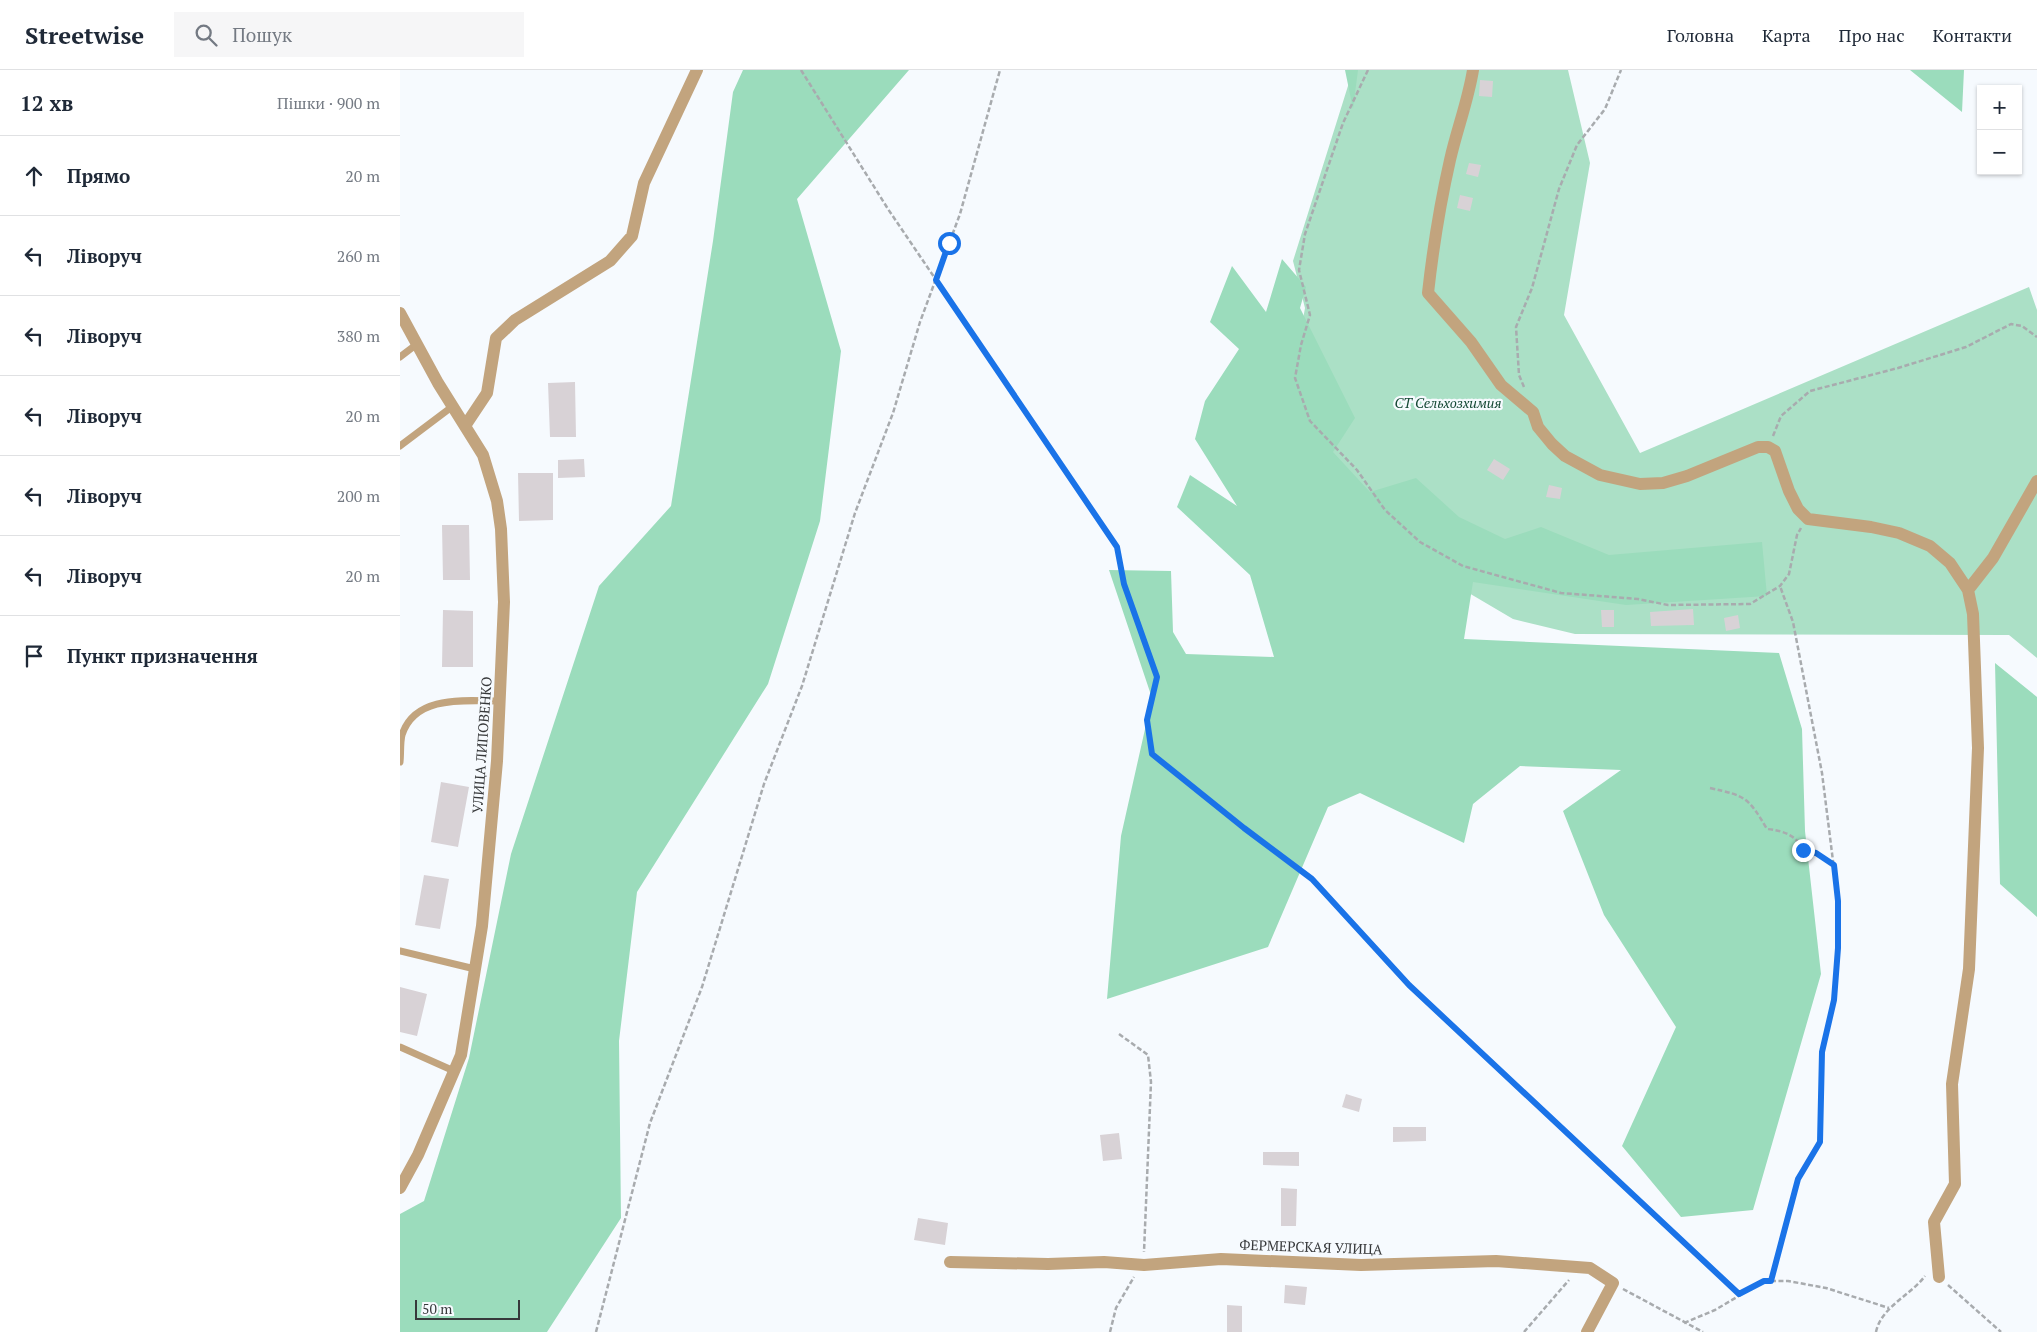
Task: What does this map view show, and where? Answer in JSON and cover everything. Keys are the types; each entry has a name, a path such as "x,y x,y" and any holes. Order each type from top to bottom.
{"street":[{"path":"465,426 488,393 496,338 514,320 610,261 632,236 644,183 697,70"},
{"path":"1473,70 1450,158 1436,231 1428,293 1471,342 1501,385 1533,412 1538,426 1565,456 1600,475 1640,484 1663,483 1687,476 1758,447 1768,447 1775,451 1798,509 1808,519 1871,527 1899,533 1930,546 1950,563 1968,590 1973,614 1978,748 1971,930 1969,969 1952,1084 1955,1184 1934,1222 1939,1277"},
{"name":"УЛИЦА ЛИПОВЕНКО","path":"400,313 485,462 497,501 501,528 504,602 500,700 487,880 461,1055 418,1155 400,1188"},
{"path":"1968,590 1993,558 2037,481"},
{"name":"ФЕРМЕРСКАЯ УЛИЦА","path":"950,1262 1048,1264 1104,1262 1144,1265 1221,1259 1361,1265 1496,1261 1590,1268 1613,1284"},
{"path":"1587,1332 1613,1284"}],"lane":[{"path":"400,358 417,344"},
{"path":"400,446 453,406"},
{"path":"400,762 402,735 413,717 424,707 443,703 500,700"},
{"path":"400,951 475,969"},
{"path":"400,1047 454,1071"}],"path":[{"path":"800,70 936,280 1117,547 1124,584 1157,677 1147,720 1152,754 1244,828 1312,879 1409,985 1739,1294"},
{"path":"596,1332 650,1123 702,987 764,784 802,686 856,513 893,413 967,190 1000,70"},
{"path":"1368,70 1343,123 1305,234 1299,270 1310,316 1301,345 1295,378 1310,421 1357,470 1385,510 1420,542 1462,566 1561,593 1638,599 1668,605 1750,604 1780,586 1789,574 1797,535 1808,519"},
{"path":"1533,412 1519,375 1516,327 1532,288 1559,189 1577,145 1605,109 1621,70"},
{"path":"1768,447 1781,416 1810,391 1898,368 1966,347 2011,324 2022,326 2037,337"},
{"path":"1771,1281 1798,1179 1820,1142 1822,1052 1834,1000 1838,948 1838,901 1822,773 1812,732 1805,680 1793,622 1780,586"},
{"path":"1710,788 1738,794 1749,800 1767,829 1780,831 1798,839 1803,850 1816,853 1834,865"},
{"path":"1110,1332 1120,1300 1128,1284 1144,1265 1151,1082 1148,1055 1119,1034"},
{"path":"1524,1332 1569,1280 1574,1266"},
{"path":"1876,1332 1889,1308 1917,1287 1930,1268 2001,1332"},
{"path":"1684,1323 1715,1310 1739,1294 1764,1281 1788,1281 1826,1288 1889,1308"},
{"path":"1613,1284 1703,1332"}],"green space":[{"path":"743,70 909,70 797,199 841,351 820,521 768,684 637,892 619,1041 621,1218 547,1332 400,1332 400,1214 424,1201 469,1058 511,854 599,586 671,506 713,241 733,92"},
{"path":"1345,70 1358,70 1353,109"},
{"name":"СТ Сельхозхимия","path":"1353,70 1568,70 1590,163 1564,315 1640,453 2029,287 2037,310 2037,658 2009,635 1575,634 1513,619 1423,566 1324,498 1299,341 1305,308 1293,261"},
{"path":"1910,70 1964,70 1962,112"},
{"path":"1282,259 1306,287 1300,308 1355,418 1333,452 1370,492 1416,478 1459,517 1505,539 1541,527 1609,555 1762,542 1767,596 1626,605 1473,582 1464,639 1779,653 1802,729 1805,831 1821,974 1753,1210 1681,1217 1622,1146 1676,1027 1604,915 1563,811 1621,770 1520,766 1473,804 1464,843 1360,793 1328,807 1268,947 1107,999 1121,836 1152,698 1109,570 1171,571 1173,632 1186,654 1274,657 1250,575 1177,507 1190,475 1237,506 1195,439 1205,401 1239,349 1210,322 1232,266 1266,312"},
{"path":"1995,663 2037,697 2037,917 2000,884"}],"building":[{"path":"1480,80 1493,81 1492,97 1479,96"},
{"path":"1469,163 1481,165 1478,177 1466,174"},
{"path":"1460,195 1473,198 1470,211 1457,208"},
{"path":"575,382 576,437 550,437 548,383"},
{"path":"584,459 585,477 558,478 558,460"},
{"path":"1494,459 1510,469 1503,480 1487,470"},
{"path":"518,473 553,473 553,520 519,521"},
{"path":"1549,485 1562,488 1560,499 1546,497"},
{"path":"442,525 469,525 470,580 443,580"},
{"path":"1693,609 1694,625 1651,626 1650,612"},
{"path":"443,610 473,611 473,667 442,667"},
{"path":"1601,610 1614,610 1614,627 1602,627"},
{"path":"1738,615 1740,628 1726,631 1724,618"},
{"path":"441,782 469,787 458,847 431,842"},
{"path":"424,875 449,879 440,929 415,925"},
{"path":"400,987 427,994 417,1036 400,1032"},
{"path":"1346,1094 1362,1099 1359,1112 1342,1107"},
{"path":"1393,1127 1426,1127 1426,1141 1393,1142"},
{"path":"1119,1133 1122,1159 1103,1161 1100,1135"},
{"path":"1263,1152 1299,1152 1299,1166 1263,1165"},
{"path":"1281,1188 1297,1189 1296,1226 1281,1226"},
{"path":"918,1218 948,1223 945,1245 914,1240"},
{"path":"1285,1285 1307,1287 1305,1305 1284,1303"},
{"path":"1227,1305 1242,1306 1242,1332 1227,1332"}],"route":[{"path":"949,243 936,280 1117,547 1124,584 1157,677 1147,720 1152,754 1244,828 1312,879 1409,985 1739,1294 1764,1281 1771,1281 1798,1179 1820,1142 1822,1052 1834,1000 1838,948 1838,901 1834,865 1816,853 1803,850"}]}
